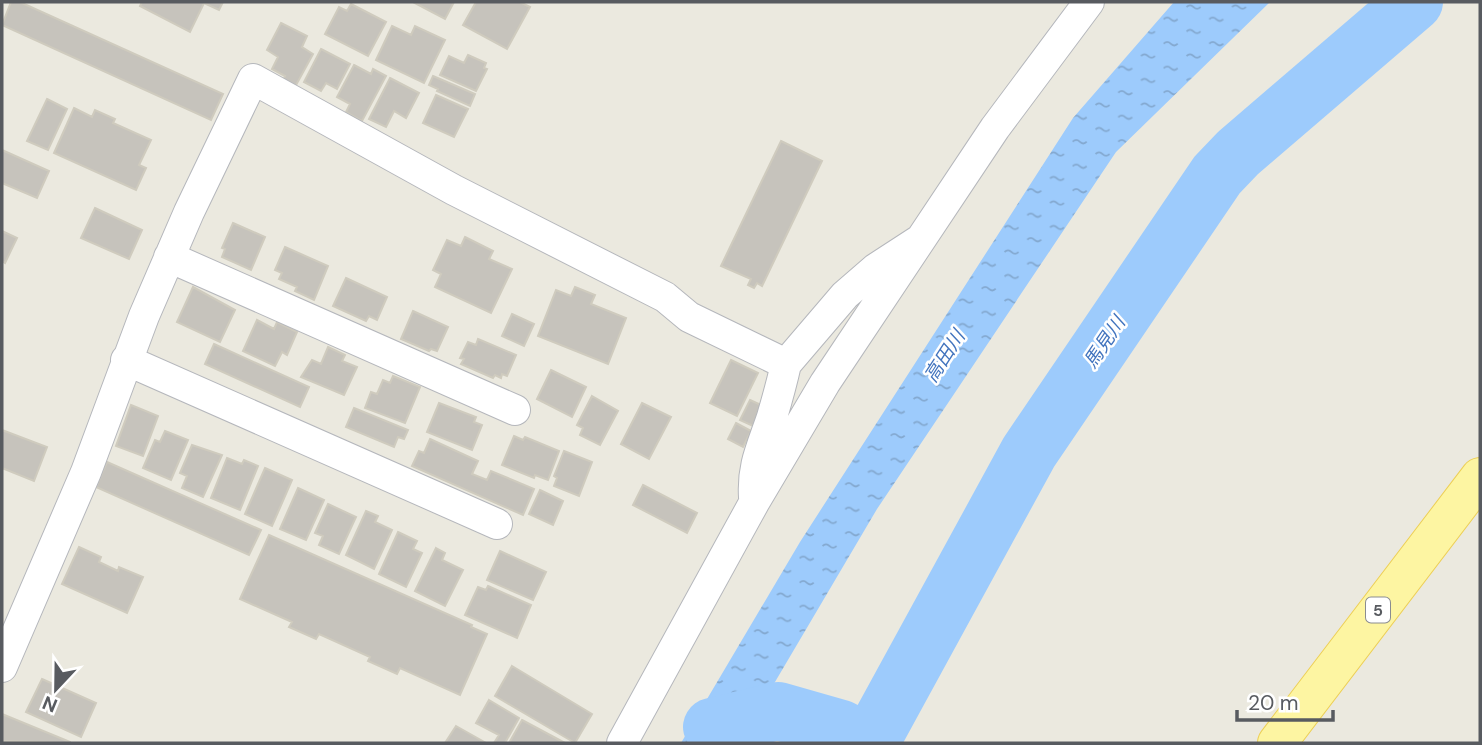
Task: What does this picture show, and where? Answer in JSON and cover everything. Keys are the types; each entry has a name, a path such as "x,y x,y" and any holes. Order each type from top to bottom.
{"main road":[{"name":"5","path":"1277,743 1480,477"}],"street":[{"path":"622,743 755,501 825,383 995,128 1089,2"},
{"path":"2,667 86,472 126,360 169,257 253,79 443,184 665,298 689,317 786,364"},
{"path":"755,501 753,477 757,457 771,421 786,364 845,295 875,269 918,241"},
{"path":"169,257 515,410"},
{"path":"126,360 497,524"}],"water":[{"name":"高田川","path":"1174,2 1270,2 1116,152 877,509 739,743 681,743 800,542 1073,118"}],"building":[{"path":"11,2 20,2 223,94 211,120 2,25"},
{"path":"142,2 223,2 219,10 204,3 190,32 140,6"},
{"path":"413,2 454,2 445,19"},
{"path":"476,2 520,2 530,7 507,49 463,25"},
{"path":"351,4 386,22 368,56 325,34 339,7 347,11"},
{"path":"281,23 307,36 302,47 313,54 295,87 283,81 285,76 272,69 278,57 267,50"},
{"path":"392,26 411,35 415,26 445,40 424,83 376,60"},
{"path":"321,49 350,64 337,89 326,83 321,91 304,82"},
{"path":"468,55 486,63 484,68 487,69 476,91 440,75 449,56 464,63"},
{"path":"354,65 371,74 373,69 386,76 362,121 346,112 350,104 337,97"},
{"path":"433,76 475,94 470,106 429,85"},
{"path":"390,78 419,93 406,118 394,111 386,127 369,119"},
{"path":"436,95 468,109 454,137 423,123"},
{"path":"47,99 67,109 48,150 27,141"},
{"path":"74,108 92,117 95,110 115,119 113,123 151,140 139,165 146,168 136,190 54,153"},
{"path":"781,141 822,161 762,286 757,283 754,288 748,285 751,279 721,266"},
{"path":"2,150 49,171 37,198 2,183"},
{"path":"95,208 142,230 129,259 81,238"},
{"path":"233,223 265,237 251,270 222,257 225,249 222,248"},
{"path":"2,231 17,238 5,263 2,261"},
{"path":"465,237 493,251 489,259 512,269 491,313 435,287 441,274 433,270 447,240 461,246"},
{"path":"285,247 328,266 314,300 295,291 297,287 279,279 282,273 275,270"},
{"path":"346,278 387,297 377,320 369,316 366,321 333,306"},
{"path":"193,287 235,310 220,342 177,322"},
{"path":"575,287 595,295 591,304 626,318 608,364 538,336 556,290 571,296"},
{"path":"413,311 448,327 437,351 429,351 401,339"},
{"path":"512,314 534,324 524,346 502,336"},
{"path":"257,320 274,329 277,322 297,332 287,355 282,352 275,366 243,351"},
{"path":"478,339 516,355 507,376 502,374 501,378 495,375 493,378 461,364 464,359 460,358 468,342 476,345"},
{"path":"214,344 309,387 300,407 205,364"},
{"path":"328,347 345,355 342,361 357,367 344,395 301,377 312,360 321,364"},
{"path":"731,360 758,373 737,416 710,403"},
{"path":"551,370 586,387 572,417 537,399"},
{"path":"393,376 420,387 405,423 365,408 371,392 377,394 383,380 390,383"},
{"path":"592,396 618,411 600,445 580,435 583,428 577,425"},
{"path":"750,400 763,406 753,426 740,420"},
{"path":"439,403 476,417 474,422 482,425 472,450 427,432"},
{"path":"642,403 671,417 649,459 621,444"},
{"path":"131,405 158,416 143,456 116,446"},
{"path":"354,408 408,430 404,439 398,437 394,447 346,427"},
{"path":"736,423 751,431 743,447 728,439"},
{"path":"2,430 47,447 34,481 2,468"},
{"path":"165,431 188,440 171,480 143,468 155,440 160,442"},
{"path":"514,436 523,440 525,437 559,451 548,480 535,475 534,478 502,465"},
{"path":"430,439 478,461 472,474 487,480 491,471 534,489 523,515 412,466 419,451 424,453"},
{"path":"192,445 222,455 203,497 182,488 187,476 180,473"},
{"path":"564,451 592,462 579,496 554,486 557,478 554,476"},
{"path":"227,458 242,464 244,460 258,466 240,510 211,498"},
{"path":"107,462 261,530 249,555 96,487"},
{"path":"265,468 292,480 272,526 245,514"},
{"path":"643,485 697,513 687,533 633,505"},
{"path":"298,488 324,500 306,540 280,529"},
{"path":"540,490 563,501 553,525 529,514"},
{"path":"328,504 356,517 339,554 319,545 323,536 315,533"},
{"path":"366,511 378,516 375,522 392,530 374,569 346,555"},
{"path":"398,532 417,541 413,549 422,553 406,587 379,574"},
{"path":"269,535 487,634 460,695 400,668 397,674 368,661 370,657 319,634 316,639 289,627 292,622 240,599"},
{"path":"79,547 101,557 99,562 118,571 119,567 143,577 127,613 62,584"},
{"path":"436,548 445,553 442,560 463,570 445,606 415,591"},
{"path":"500,551 546,572 533,600 487,580"},
{"path":"488,586 531,605 517,638 465,615 478,587 486,590"},
{"path":"512,666 592,714 575,743 495,696"},
{"path":"42,679 96,703 81,737 26,712"},
{"path":"489,700 519,718 505,743 494,743 499,735 476,723"},
{"path":"2,714 70,742 70,743 2,741"},
{"path":"522,720 565,743 509,743"},
{"path":"456,726 486,743 445,743"}],"waterway":[{"name":"馬見川","path":"870,743 1029,452 1217,175 1238,153 1414,2"},
{"name":"馬見川","path":"712,727 778,711 841,729 868,743"}]}
